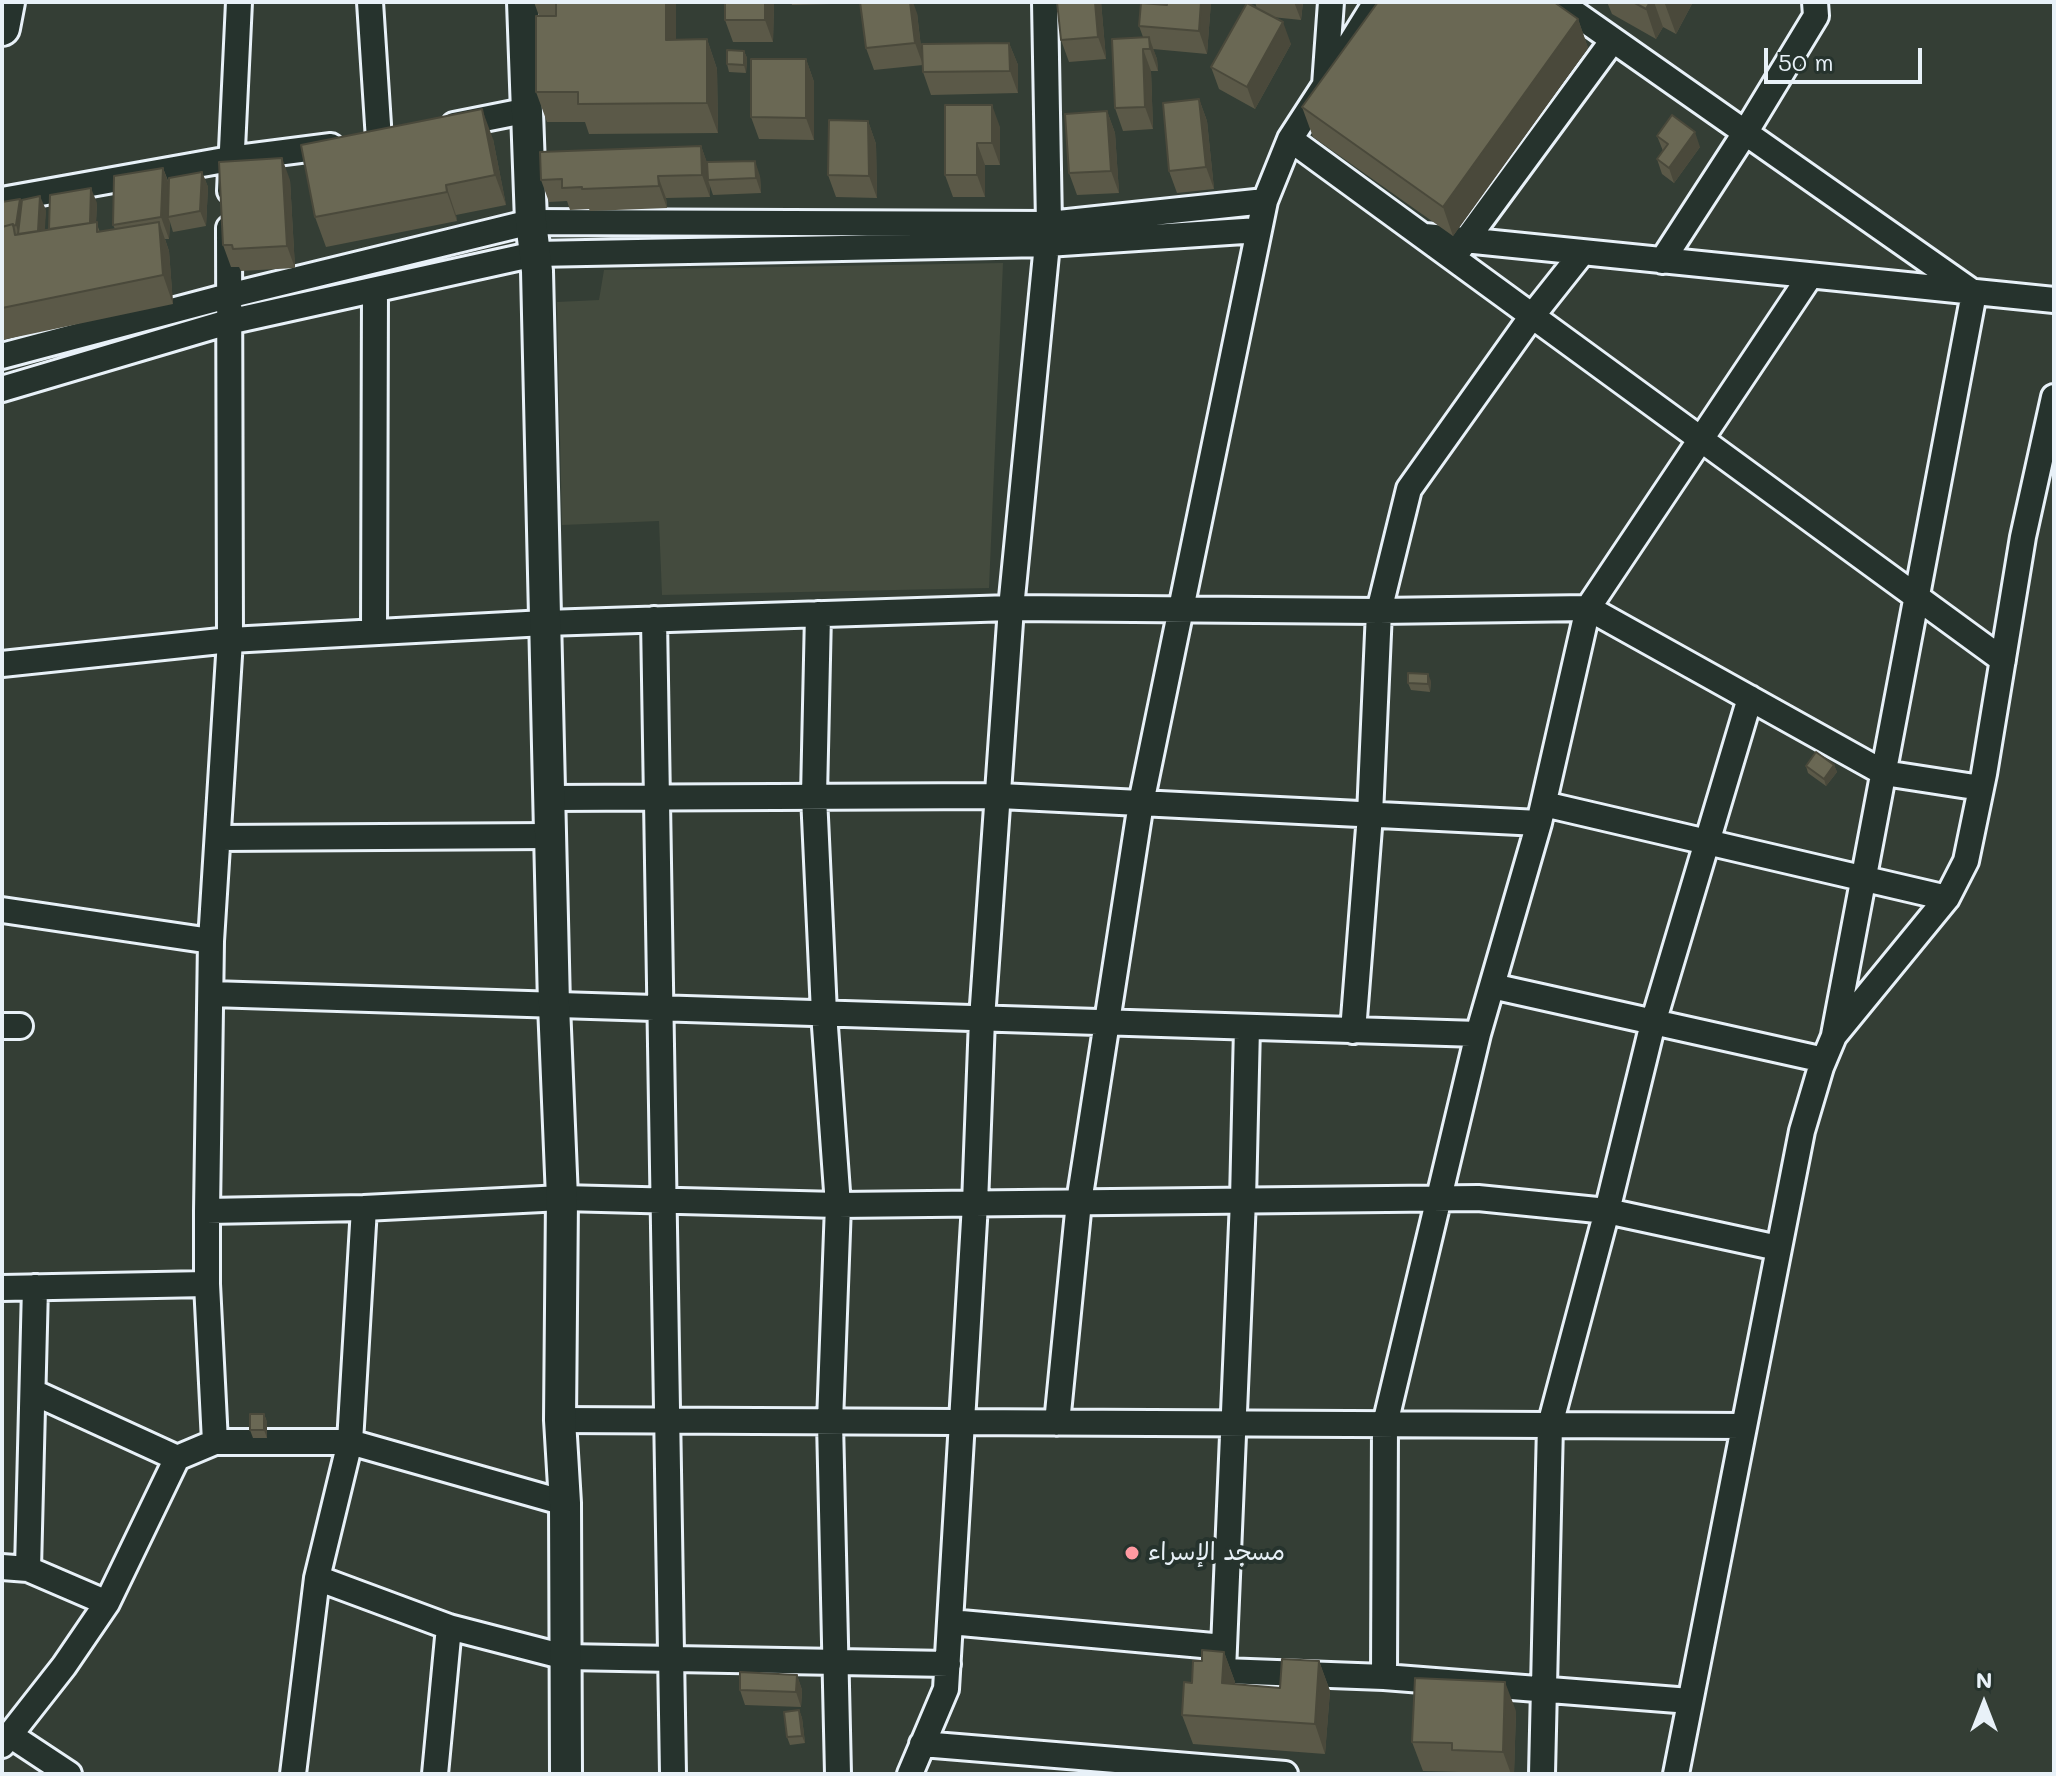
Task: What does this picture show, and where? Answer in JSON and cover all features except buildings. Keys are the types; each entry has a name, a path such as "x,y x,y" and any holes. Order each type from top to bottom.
{"main road":[{"path":"2,28 7,2"}],"street":[{"path":"215,1442 207,1284 211,941 230,640 228,296 230,159 239,2"},
{"path":"370,2 379,140"},
{"path":"523,2 531,222 535,254 549,836 562,1198 560,1420 565,1503 566,1774"},
{"path":"910,1774 946,1689 948,1664 975,1204 982,1019 1011,608 1048,234 1045,2"},
{"path":"1325,85 1331,2"},
{"path":"1057,1423 1079,1202 1141,803 1265,201 1290,139 1376,2"},
{"path":"1559,2 1586,9 1613,40 1974,293"},
{"path":"1662,261 1816,16 1815,2"},
{"path":"1459,250 1613,40"},
{"path":"2,200 230,159 379,140 529,110"},
{"path":"1290,139 1422,236 1459,250 1582,253 2054,300"},
{"path":"2,356 228,296 531,222 1048,234 1265,201"},
{"path":"2,389 228,322 535,254 1048,234 1259,230"},
{"path":"1459,250 1532,316 2003,660"},
{"path":"1353,1031 1370,815 1379,611 1409,489 1532,316 1582,253"},
{"path":"1384,1677 1385,1424 1478,1034 1542,814 1588,608 1810,276"},
{"path":"374,632 375,290"},
{"path":"1676,1774 1802,1131 1834,1036 1974,293"},
{"path":"1834,1036 1947,898 1966,861 2023,537 2054,397"},
{"path":"2,664 230,640 654,619 1011,608 1379,611 1588,608 1884,773 1981,788"},
{"path":"818,614 814,796 824,1013 838,1205 830,1422 838,1774"},
{"path":"654,619 673,1774"},
{"path":"1542,1774 1550,1425 1653,1023 1750,698"},
{"path":"549,798 1000,796 1370,815 1542,814 1707,842 1947,898"},
{"path":"219,838 549,836"},
{"path":"2,910 211,941"},
{"path":"1492,986 1824,1060"},
{"path":"211,994 1478,1034"},
{"path":"1247,1027 1243,1200 1223,1671 1384,1677 1690,1701"},
{"path":"207,1211 364,1208 562,1198 838,1205 1478,1198 1607,1211 1778,1248"},
{"path":"293,1774 317,1578 350,1442 364,1208"},
{"path":"2,1288 207,1284"},
{"path":"28,1569 35,1287"},
{"path":"33,1392 177,1458"},
{"path":"560,1420 1743,1426"},
{"path":"69,1774 6,1740 64,1666 107,1603 177,1458 215,1442 350,1442 565,1503"},
{"path":"2,1567 28,1569 107,1603"},
{"path":"317,1578 449,1627 565,1657 948,1664"},
{"path":"950,1622 1224,1647"},
{"path":"435,1774 449,1627"},
{"path":"922,1744 1089,1766 1285,1774"}],"shaded area":[{"path":"1003,263 989,588 662,595 659,521 562,525 557,302 599,300 604,270"}],"place":[{"name":"مسجد الإسراء","path":"1132,1553"}]}
